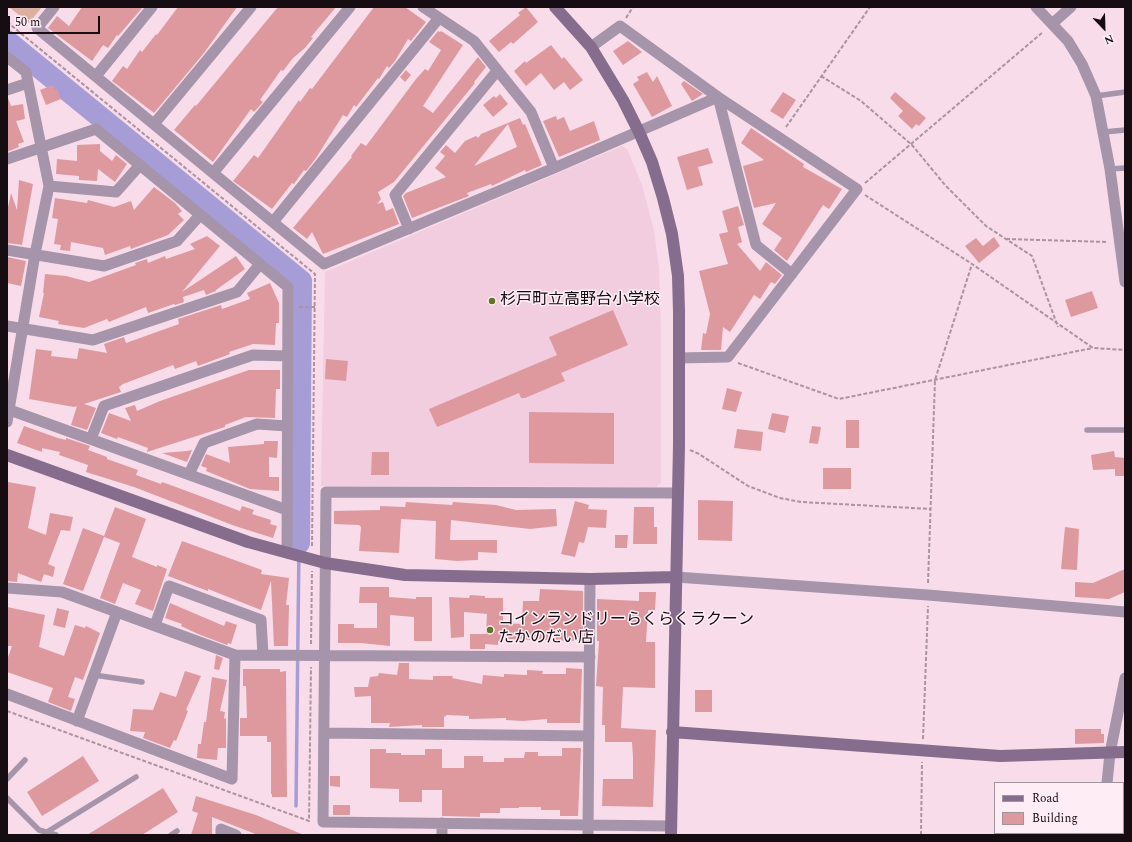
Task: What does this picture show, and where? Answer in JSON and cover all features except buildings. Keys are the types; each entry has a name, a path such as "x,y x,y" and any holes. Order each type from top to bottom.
{"street":[{"path":"54,7 37,28 324,264 639,132 718,97"},
{"path":"96,76 152,7"},
{"path":"154,124 251,7"},
{"path":"213,173 350,7"},
{"path":"423,7 474,41 531,112 554,168"},
{"path":"554,7 591,47 624,100 639,132 652,162 663,198 672,234 678,276 679,445 671,830 588,830 442,823 323,822 326,492 677,493"},
{"path":"1036,7 1068,41 1079,58 1096,96 1104,132 1123,249 1125,282"},
{"path":"1053,24 1071,7"},
{"path":"273,222 439,18"},
{"path":"591,47 620,26 718,97 857,189 728,357 679,358"},
{"path":"7,57 26,72 49,186 35,254 7,422"},
{"path":"409,229 395,195 497,71"},
{"path":"7,90 28,83"},
{"path":"718,97 756,245 792,274"},
{"path":"7,159 96,128 288,287 287,553"},
{"path":"49,186 116,192 140,165"},
{"path":"7,250 104,266 177,241 200,215"},
{"path":"7,326 92,340 237,292 260,264"},
{"path":"91,439 104,406 254,355 288,356"},
{"path":"8,409 287,510"},
{"path":"189,474 204,443 257,424 287,426"},
{"path":"7,455 248,542 325,563 405,575 590,579 676,577 928,595 1125,612"},
{"path":"588,830 590,579"},
{"path":"155,626 169,586 262,620 263,655"},
{"path":"7,588 62,592 235,655 590,657"},
{"path":"77,721 117,612"},
{"path":"7,694 232,779 235,655"},
{"path":"1107,782 1110,753 1125,678"},
{"path":"672,732 1000,756 1125,752"},
{"path":"324,733 589,736"},
{"path":"442,823 442,835"},
{"path":"221,835 221,829 236,835"}],"lane":[{"path":"1096,96 1125,92"},
{"path":"1104,132 1125,130"},
{"path":"1110,169 1125,168"},
{"path":"1087,430 1125,430"},
{"path":"94,675 142,682"},
{"path":"7,779 25,760"},
{"path":"7,798 39,830 51,834 136,777"},
{"path":"171,835 178,831"}],"path":[{"path":"778,138 870,7"},
{"path":"7,22 315,274 309,821 7,711"},
{"path":"7,28 10,24"},
{"path":"1053,24 857,189 972,264 1093,348"},
{"path":"821,76 861,102 912,144 941,180 986,226 1032,256 1058,327"},
{"path":"1005,239 1123,249"},
{"path":"921,835 922,750 935,380 972,264"},
{"path":"288,307 315,307"},
{"path":"728,357 734,362 839,399 1093,348 1125,350"},
{"path":"679,445 699,454 748,486 780,498 801,502 931,509"}],"shaded area":[{"path":"9,7 42,7 29,23"},
{"name":"杉戸町立高野台小学校","path":"622,146 627,149 642,185 654,230 659,269 661,330 661,483 656,487 321,486 325,272"}],"waterway":[{"path":"7,41 301,281 299,543"},
{"path":"296,806 299,543"}],"place":[{"name":"杉戸町立高野台小学校","path":"492,301"},
{"name":"コインランドリーらくらくラクーン たかのだい店","path":"490,630"}]}
